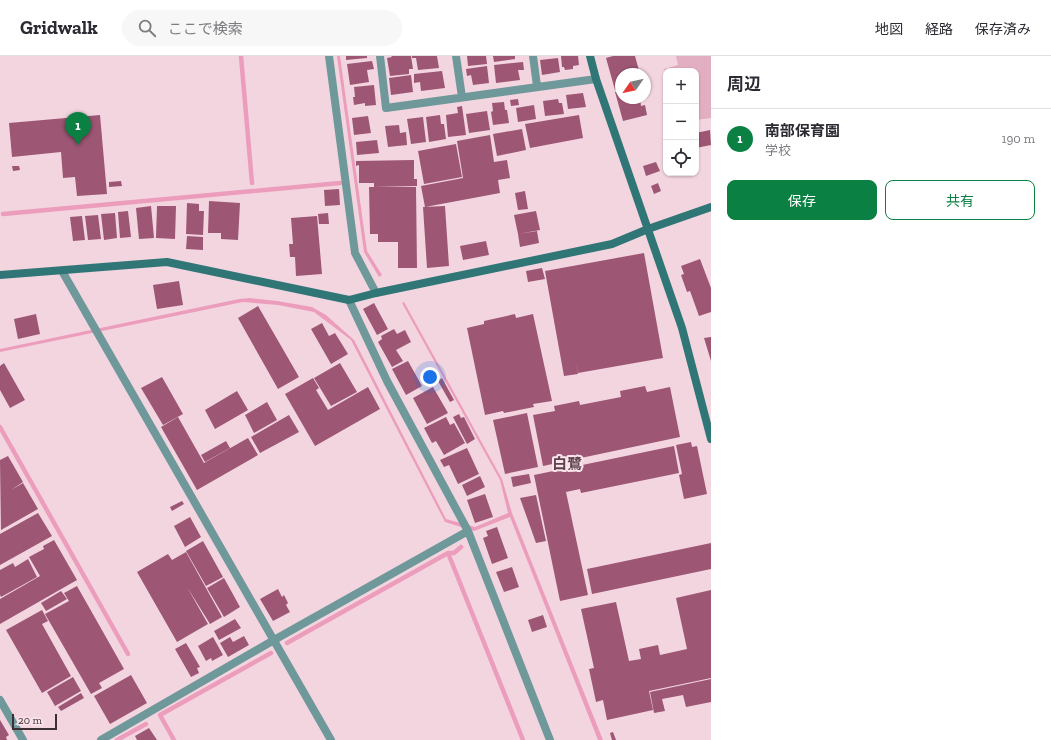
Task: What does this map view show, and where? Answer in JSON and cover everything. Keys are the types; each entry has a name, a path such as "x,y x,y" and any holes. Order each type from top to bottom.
{"street":[{"path":"329,56 355,253 376,293"},
{"path":"380,56 386,108 596,78"},
{"path":"456,56 462,97"},
{"path":"533,56 537,86"},
{"path":"590,56 596,78 682,328 711,439"},
{"path":"0,275 167,262 349,300 376,293 612,244 648,229 711,208"},
{"path":"62,271 94,324 331,740"},
{"path":"349,300 387,381 468,531 550,740"},
{"path":"101,740 274,640 468,531"},
{"path":"0,700 23,740"}],"shaded area":[{"path":"337,56 340,56 367,251 382,275 379,277 364,252"},
{"path":"676,56 711,56 711,118 699,120 699,68 668,68 678,65"},
{"path":"250,298 312,307 326,315 354,340 446,519 475,527 508,513 500,480 402,303 404,302 502,479 512,513 603,740 598,740 510,517 474,531 445,522 351,340 314,312 278,305 243,302 0,352 0,349 239,299"}],"building":[{"path":"346,56 367,56 367,58 346,60"},
{"path":"391,56 411,56 413,69 409,69 409,74 390,76 387,58 392,57"},
{"path":"412,56 437,56 439,68 418,70 416,58 412,58"},
{"path":"467,56 486,56 487,64 468,66"},
{"path":"493,56 515,56 515,59 494,62"},
{"path":"561,56 578,56 579,65 573,66 573,69 565,70 564,67 562,67"},
{"path":"613,56 635,56 638,68 615,68 615,90 606,58"},
{"path":"558,58 560,72 542,75 540,60"},
{"path":"372,61 374,69 367,70 369,82 350,85 347,64"},
{"path":"523,62 524,70 518,70 520,80 496,83 494,65"},
{"path":"487,66 489,83 473,85 471,75 467,76 466,69"},
{"path":"442,71 445,88 421,91 420,82 414,83 414,74"},
{"path":"411,75 413,92 391,95 389,78"},
{"path":"374,85 376,105 365,106 365,103 354,105 354,87"},
{"path":"583,93 586,107 568,109 566,95"},
{"path":"518,99 519,105 511,106 510,100"},
{"path":"558,99 559,103 562,103 564,114 545,116 543,101"},
{"path":"504,102 509,123 493,125 491,112 493,111 492,103"},
{"path":"618,104 645,105 647,115 623,121"},
{"path":"534,105 536,119 518,122 516,108"},
{"path":"462,106 466,135 448,137 446,115 458,113 457,107"},
{"path":"487,111 490,130 469,133 466,114"},
{"path":"100,115 107,194 77,196 75,177 63,178 61,152 12,157 9,123"},
{"path":"440,115 441,124 444,124 446,139 429,142 426,117"},
{"path":"579,115 583,138 530,148 525,124"},
{"path":"368,116 371,133 354,135 352,118"},
{"path":"423,117 426,142 411,144 407,119"},
{"path":"399,125 400,133 406,132 407,145 388,147 385,126"},
{"path":"522,129 526,150 497,156 493,134"},
{"path":"710,130 711,145 699,147 699,132"},
{"path":"490,135 494,162 507,160 510,178 498,180 500,193 425,207 421,186 463,178 457,141"},
{"path":"377,140 379,153 357,155 356,142"},
{"path":"456,144 462,177 424,184 418,151"},
{"path":"414,160 414,179 417,179 417,186 374,187 374,183 359,183 359,165 356,166 356,161"},
{"path":"656,162 660,171 646,176 643,166"},
{"path":"12,166 19,166 20,170 13,171"},
{"path":"121,181 122,186 109,187 109,182"},
{"path":"658,183 661,191 654,194 651,186"},
{"path":"369,187 416,187 417,268 398,268 398,242 378,242 378,234 370,234"},
{"path":"339,189 340,205 325,206 324,190"},
{"path":"525,191 528,209 518,210 515,193"},
{"path":"209,201 240,203 238,240 221,239 221,233 208,233"},
{"path":"187,203 199,204 199,211 204,211 203,235 186,234"},
{"path":"151,206 154,238 139,239 136,208"},
{"path":"157,206 176,206 175,239 156,238"},
{"path":"445,206 449,266 427,268 423,207"},
{"path":"128,211 131,237 120,238 118,212"},
{"path":"536,211 540,230 518,234 514,215"},
{"path":"115,213 117,238 104,240 101,214"},
{"path":"328,213 329,224 319,224 318,214"},
{"path":"98,215 101,239 88,240 85,216"},
{"path":"82,216 85,240 73,241 70,217"},
{"path":"317,216 322,274 296,276 295,257 290,257 289,244 293,244 291,218"},
{"path":"537,231 539,243 520,247 518,234"},
{"path":"187,236 203,237 203,250 186,249"},
{"path":"486,241 489,255 463,260 460,246"},
{"path":"644,253 663,358 578,373 576,364 578,374 564,376 545,271"},
{"path":"700,259 711,288 711,312 699,316 690,291 687,292 681,275 684,274 681,266"},
{"path":"542,268 545,279 528,282 526,271"},
{"path":"179,281 183,305 157,309 153,285"},
{"path":"374,303 388,329 377,335 363,309"},
{"path":"258,306 299,377 278,389 238,318"},
{"path":"36,314 40,334 18,339 14,319"},
{"path":"515,314 516,318 533,314 552,401 533,404 534,407 485,415 467,328 484,324 484,321"},
{"path":"322,323 329,336 335,333 348,354 331,364 311,329"},
{"path":"394,329 397,334 405,330 411,342 396,350 403,361 392,367 378,342 382,339 381,336"},
{"path":"711,337 711,361 704,338"},
{"path":"408,361 422,386 406,395 392,369"},
{"path":"4,363 25,400 10,408 0,390 0,366"},
{"path":"340,363 357,392 331,406 314,378"},
{"path":"162,377 183,414 163,425 141,388"},
{"path":"313,378 319,388 316,390 328,410 368,387 380,409 315,446 285,394"},
{"path":"442,378 454,400 450,402 438,381"},
{"path":"645,386 647,392 670,387 680,437 543,466 533,415 555,411 554,406 579,401 580,405 621,397 620,391"},
{"path":"433,387 448,413 427,424 413,398"},
{"path":"237,391 248,410 215,429 205,410"},
{"path":"267,402 277,420 254,433 245,415"},
{"path":"527,413 538,467 505,474 493,420"},
{"path":"459,414 461,418 464,417 475,439 467,444 453,417"},
{"path":"289,415 299,432 260,453 251,437"},
{"path":"178,417 204,463 248,438 258,455 197,490 161,427"},
{"path":"446,417 450,425 454,423 465,443 444,455 436,441 432,443 424,428"},
{"path":"226,441 230,448 205,462 201,455"},
{"path":"691,442 692,447 697,446 707,494 684,499 679,475 682,474 676,445"},
{"path":"674,446 679,473 581,493 580,489 566,492 588,595 560,601 534,475"},
{"path":"467,448 479,474 458,484 449,465 444,467 440,460"},
{"path":"8,456 23,482 11,490 23,483 38,509 1,530 0,460"},
{"path":"529,474 531,483 513,487 511,477"},
{"path":"480,476 485,487 467,496 462,485"},
{"path":"485,494 493,517 475,523 467,500"},
{"path":"536,495 546,541 536,543 520,498"},
{"path":"182,501 184,504 172,511 170,507"},
{"path":"38,513 52,536 0,565 0,534"},
{"path":"190,517 201,537 185,547 174,526"},
{"path":"497,527 508,558 492,564 483,538 488,536 486,531"},
{"path":"54,540 77,580 0,624 0,599 40,576 29,557 44,549 43,546"},
{"path":"203,541 223,577 206,586 186,551"},
{"path":"711,543 711,569 592,594 587,569"},
{"path":"186,552 222,617 210,624 187,587 208,624 177,642 137,572 168,554 172,560"},
{"path":"28,559 37,577 1,597 0,570 13,563 15,567"},
{"path":"512,567 519,587 504,592 496,572"},
{"path":"224,578 240,607 224,617 207,588"},
{"path":"77,586 124,669 99,683 102,688 91,694 45,614 69,601 64,593"},
{"path":"278,589 282,597 284,595 288,603 286,605 290,612 273,621 260,599"},
{"path":"711,590 711,678 649,691 653,710 607,720 603,700 596,702 589,669 594,668 581,609 616,602 629,661 641,659 639,649 658,645 660,655 687,649 676,598"},
{"path":"61,591 67,599 46,611 41,603"},
{"path":"42,610 48,621 42,624 71,676 42,693 6,630"},
{"path":"543,615 547,627 532,632 528,620"},
{"path":"235,619 241,628 219,640 214,631"},
{"path":"244,636 249,645 228,657 220,643 230,637 233,642"},
{"path":"213,637 223,655 212,661 211,658 206,661 198,646"},
{"path":"186,643 200,667 197,668 199,673 191,677 175,649"},
{"path":"131,675 147,703 110,724 94,696"},
{"path":"73,677 81,691 55,706 47,692"},
{"path":"711,679 711,702 686,707 683,695 662,699 665,711 654,713 650,692"},
{"path":"81,693 84,698 61,711 58,707"},
{"path":"0,720 9,735 6,737 7,740 0,740"},
{"path":"149,728 157,740 137,740 135,736"},
{"path":"613,732 616,740 612,740 610,733"}],"waterway":[{"path":"241,56 252,183"},
{"path":"3,214 340,183"},
{"path":"0,427 128,654"},
{"path":"287,643 448,553 454,553 461,547"},
{"path":"448,553 523,740"},
{"path":"174,740 160,715 271,653"},
{"path":"117,740 146,724"}],"place":[{"name":"南部保育園","path":"78,145"}],"district":[{"name":"白鷺","path":"567,464"}]}
